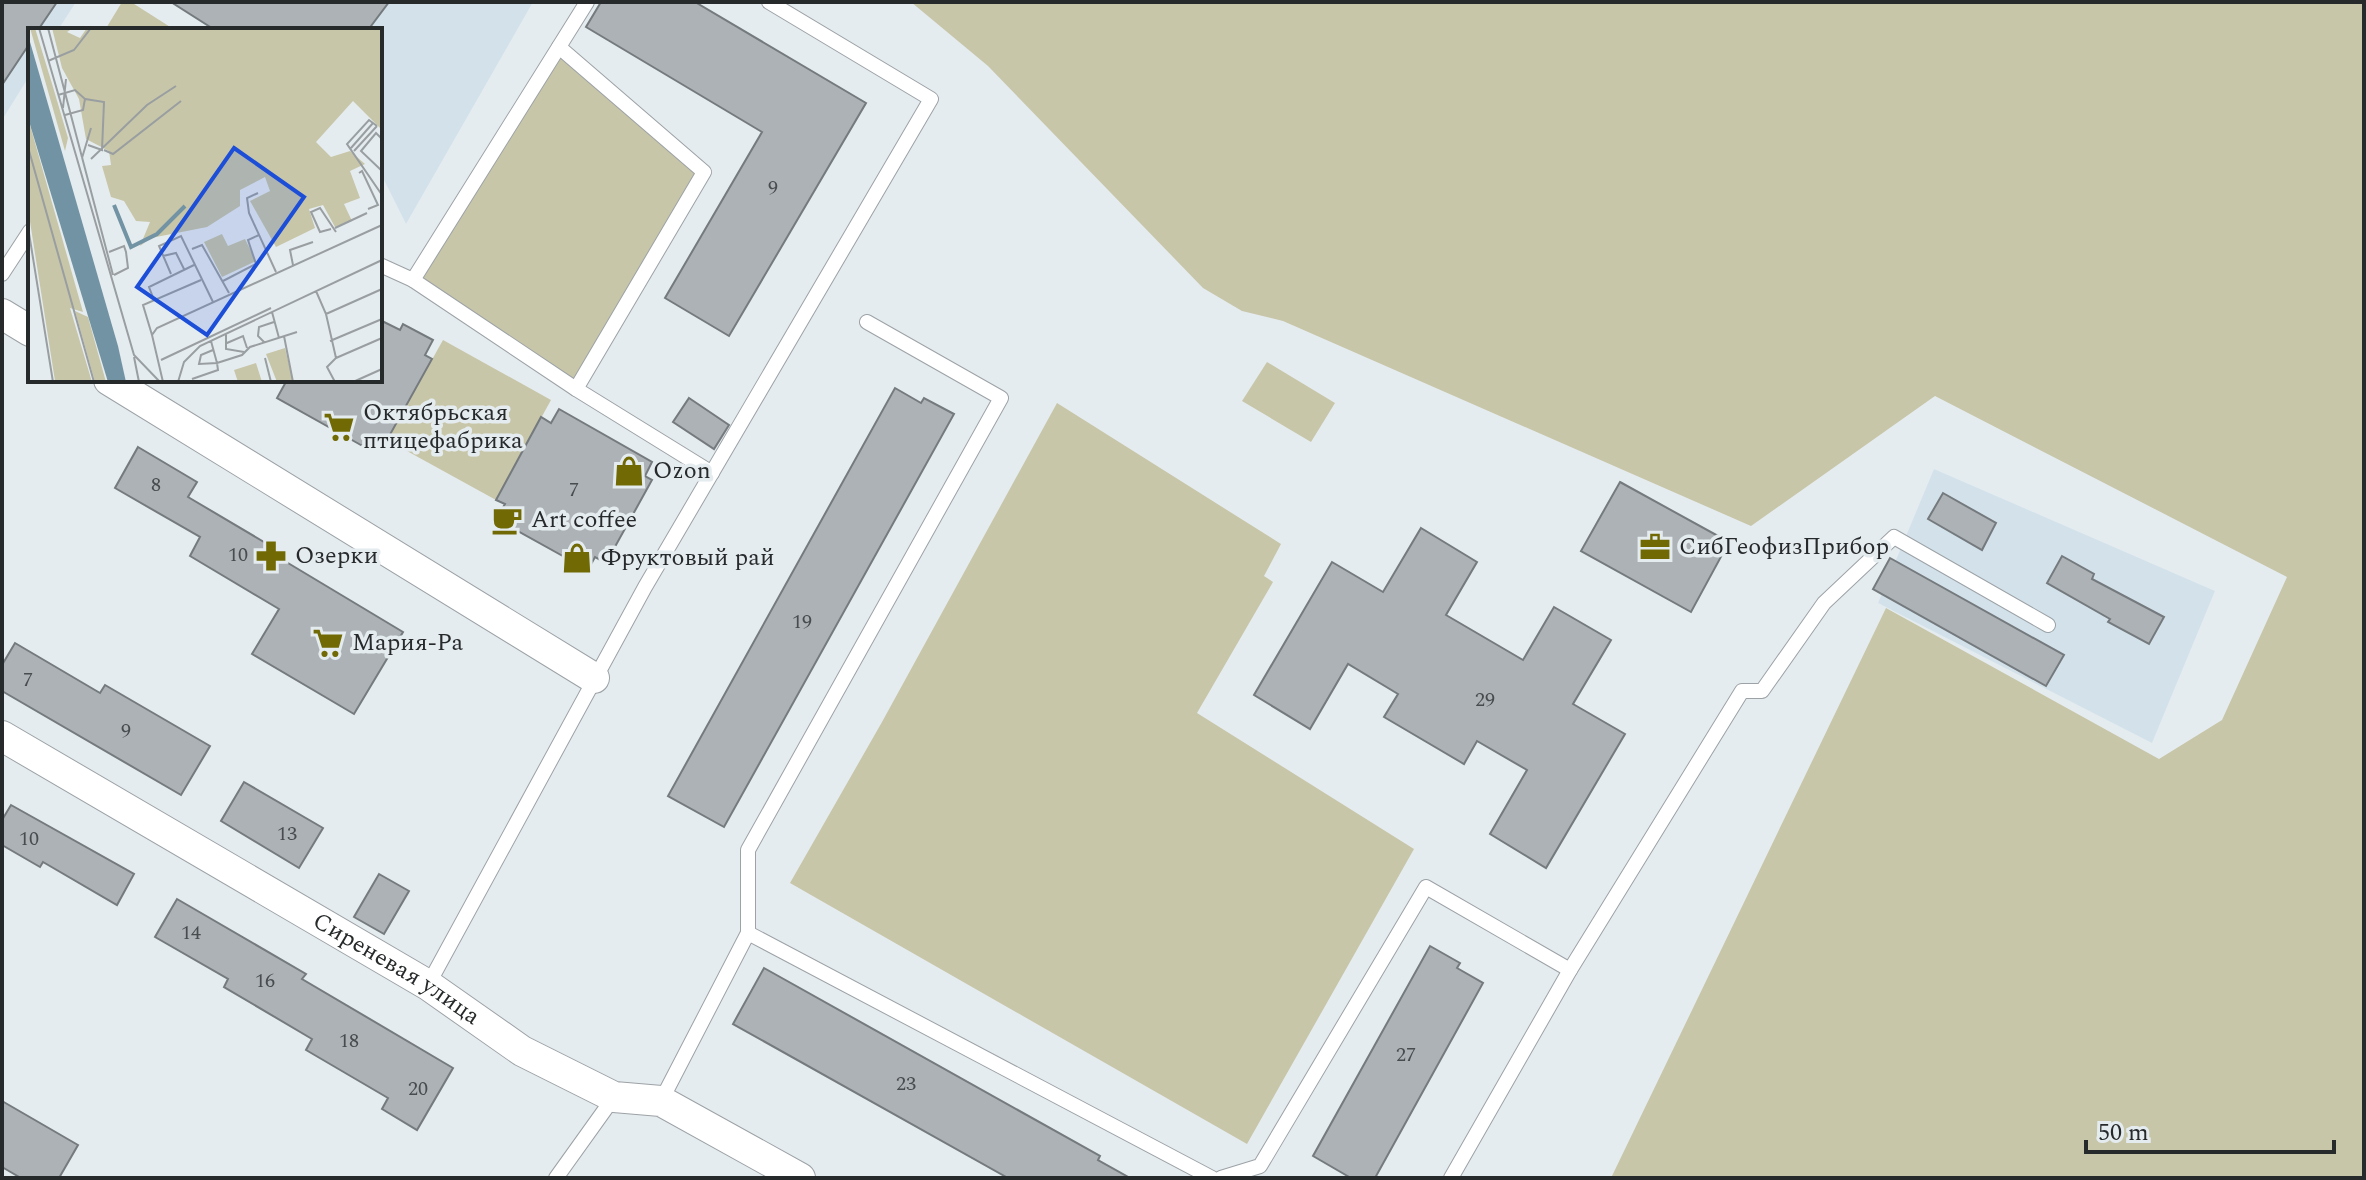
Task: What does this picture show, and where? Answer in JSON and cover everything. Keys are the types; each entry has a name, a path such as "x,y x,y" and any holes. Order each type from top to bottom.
{"street":[{"path":"2,314 28,330"},
{"path":"112,382 594,678"},
{"name":"Сиреневая улица","path":"2,736 428,985 522,1051 614,1097 661,1101 800,1178"}],"lane":[{"path":"413,280 587,2"},
{"path":"428,985 594,678 931,99 769,2"},
{"path":"559,47 704,172 576,389"},
{"path":"2,274 28,234"},
{"path":"382,266 413,280 576,389 712,473"},
{"path":"661,1101 748,933 748,850 1001,398 867,322"},
{"path":"1451,1178 1570,970 1742,691 1762,691 1824,603 1894,537 2048,625"},
{"path":"1221,1178 1260,1166 1426,887 1570,970"},
{"path":"748,933 1212,1178"},
{"path":"556,1178 614,1097"}],"shaded area":[{"path":"2,2 76,2 59,28 28,28 28,78 2,120"},
{"path":"122,2 131,2 172,28 106,28"},
{"path":"171,2 533,2 406,224 382,176 382,28 212,28"},
{"path":"911,2 2364,2 2364,1178 1611,1178 1886,608 2159,759 2222,720 2287,577 1935,396 1751,526 1283,321 1242,311 1203,288 988,66"},
{"path":"559,47 704,172 576,389 413,280"},
{"path":"443,340 551,400 496,500 387,440"},
{"path":"1267,362 1335,403 1311,442 1242,401"},
{"path":"1057,403 1281,544 1264,576 1273,582 1197,713 1414,849 1247,1144 790,883"},
{"path":"1934,469 2215,591 2152,743 1878,603"}],"building":[{"path":"2,2 57,2 39,28 28,28 28,46 2,85"},
{"path":"171,2 389,2 370,28 212,28"},
{"path":"601,2 695,2 866,103 729,336 665,298 762,132 586,27"},
{"path":"382,321 400,330 403,324 433,340 425,355 432,359 387,440 376,434 368,449 277,398 286,382 382,382"},
{"path":"895,388 921,403 924,398 954,414 724,827 668,796"},
{"path":"689,398 729,425 714,449 673,422"},
{"path":"559,409 652,462 645,476 652,480 606,563 595,557 588,570 496,519 505,504 496,500 541,417 551,423"},
{"path":"138,447 197,482 188,497 286,555 283,560 403,632 354,714 252,654 279,609 190,556 200,537 115,488"},
{"name":"СибГеофизПрибор","path":"1620,482 1729,542 1691,612 1581,551"},
{"path":"1943,493 1996,523 1982,550 1928,519"},
{"path":"1421,528 1477,562 1446,615 1523,660 1554,607 1611,640 1573,704 1625,734 1546,868 1490,834 1527,770 1477,741 1464,764 1384,717 1398,694 1348,664 1310,729 1254,695 1332,562 1383,592"},
{"path":"2062,556 2094,574 2092,579 2164,617 2149,644 2047,583"},
{"path":"1890,558 2064,655 2046,686 1873,589"},
{"path":"15,643 100,693 105,685 210,746 181,795 2,691 2,665"},
{"path":"244,782 323,828 299,868 221,821"},
{"path":"11,805 134,874 117,905 43,862 40,867 2,845 2,820"},
{"path":"379,874 409,891 384,934 354,917"},
{"path":"177,899 306,974 302,979 453,1068 417,1130 382,1109 388,1098 306,1050 312,1039 224,987 228,979 155,937"},
{"path":"1430,946 1460,963 1457,968 1483,983 1375,1178 1351,1178 1313,1156"},
{"path":"764,968 1100,1156 1098,1160 1130,1178 1008,1178 733,1024"},
{"path":"2,1101 78,1145 59,1178 21,1178 2,1167"}],"place":[{"name":"Октябрьская птицефабрика","path":"339,427"},
{"name":"Ozon","path":"629,471"},
{"name":"Art coffee","path":"507,520"},
{"name":"СибГеофизПрибор","path":"1655,547"},
{"name":"Озерки","path":"271,556"},
{"name":"Фруктовый рай","path":"577,558"},
{"name":"Мария-Ра","path":"328,643"}]}
